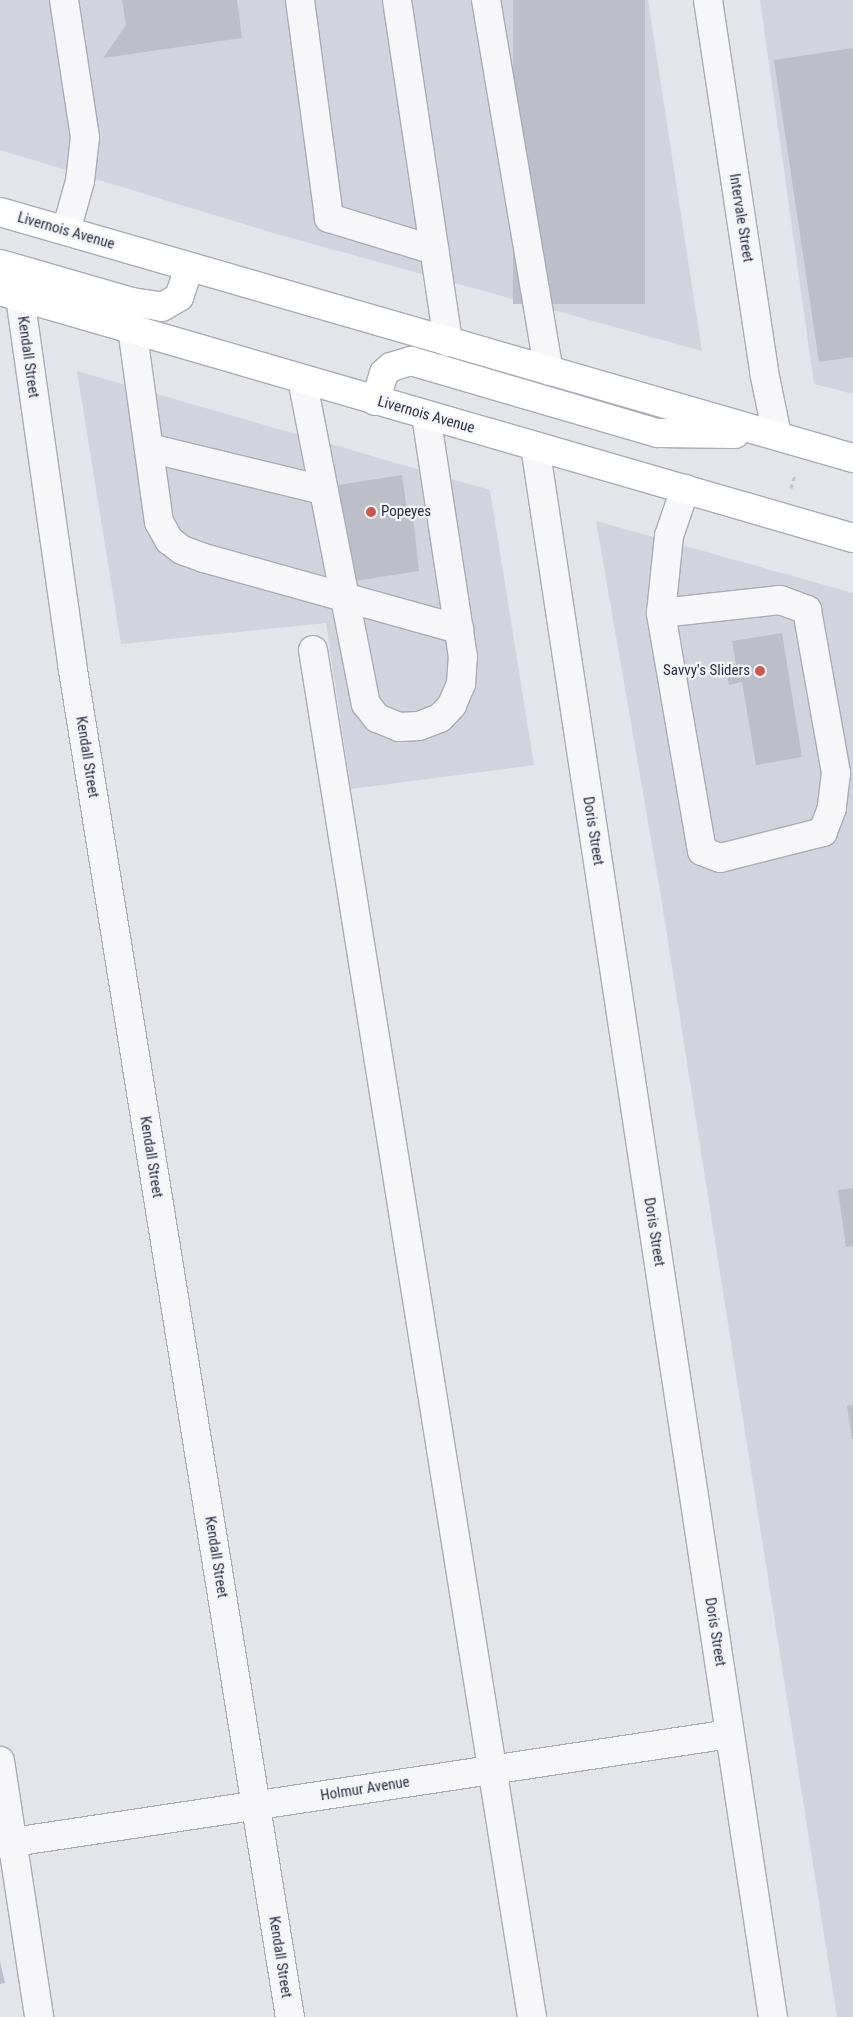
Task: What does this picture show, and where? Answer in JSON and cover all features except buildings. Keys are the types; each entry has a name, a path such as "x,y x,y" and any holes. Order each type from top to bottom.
{"main road":[{"name":"Livernois Avenue","path":"0,212 853,458"},
{"path":"0,264 132,302 162,307 179,297 189,268"},
{"name":"Livernois Avenue","path":"10,294 853,538"},
{"path":"376,401 384,373 391,367 411,361 658,432 777,435"}],"street":[{"path":"64,0 85,137 80,181 66,231"},
{"path":"300,0 329,218 434,250"},
{"path":"397,0 448,342"},
{"path":"486,0 549,371"},
{"name":"Intervale Street","path":"708,0 764,372 777,435"},
{"name":"Kendall Street","path":"10,294 72,664 290,2017"},
{"path":"132,328 159,522 169,540 182,550 345,600 459,629"},
{"path":"302,379 366,704 377,718 399,727 419,726 440,718 452,705 461,684 463,657 426,415"},
{"name":"Doris Street","path":"535,446 773,2017"},
{"path":"149,448 323,490"},
{"path":"661,613 780,600 807,610 836,773 832,808 823,832 720,858 702,851 661,613 669,536 685,489"},
{"path":"313,650 532,2017"},
{"name":"Holmur Avenue","path":"6,1843 730,1734"},
{"path":"0,1761 6,1843 39,2017"}],"shaded area":[{"path":"0,0 648,0 702,351 273,233 0,150"},
{"path":"760,0 853,0 853,394 814,384"},
{"path":"77,371 490,490 534,765 351,789 326,623 121,644"},
{"path":"596,521 853,593 853,2017 837,2017 660,891"}],"place":[{"name":"Popeyes","path":"371,512"},
{"name":"Savvy's Sliders","path":"760,671"}]}
